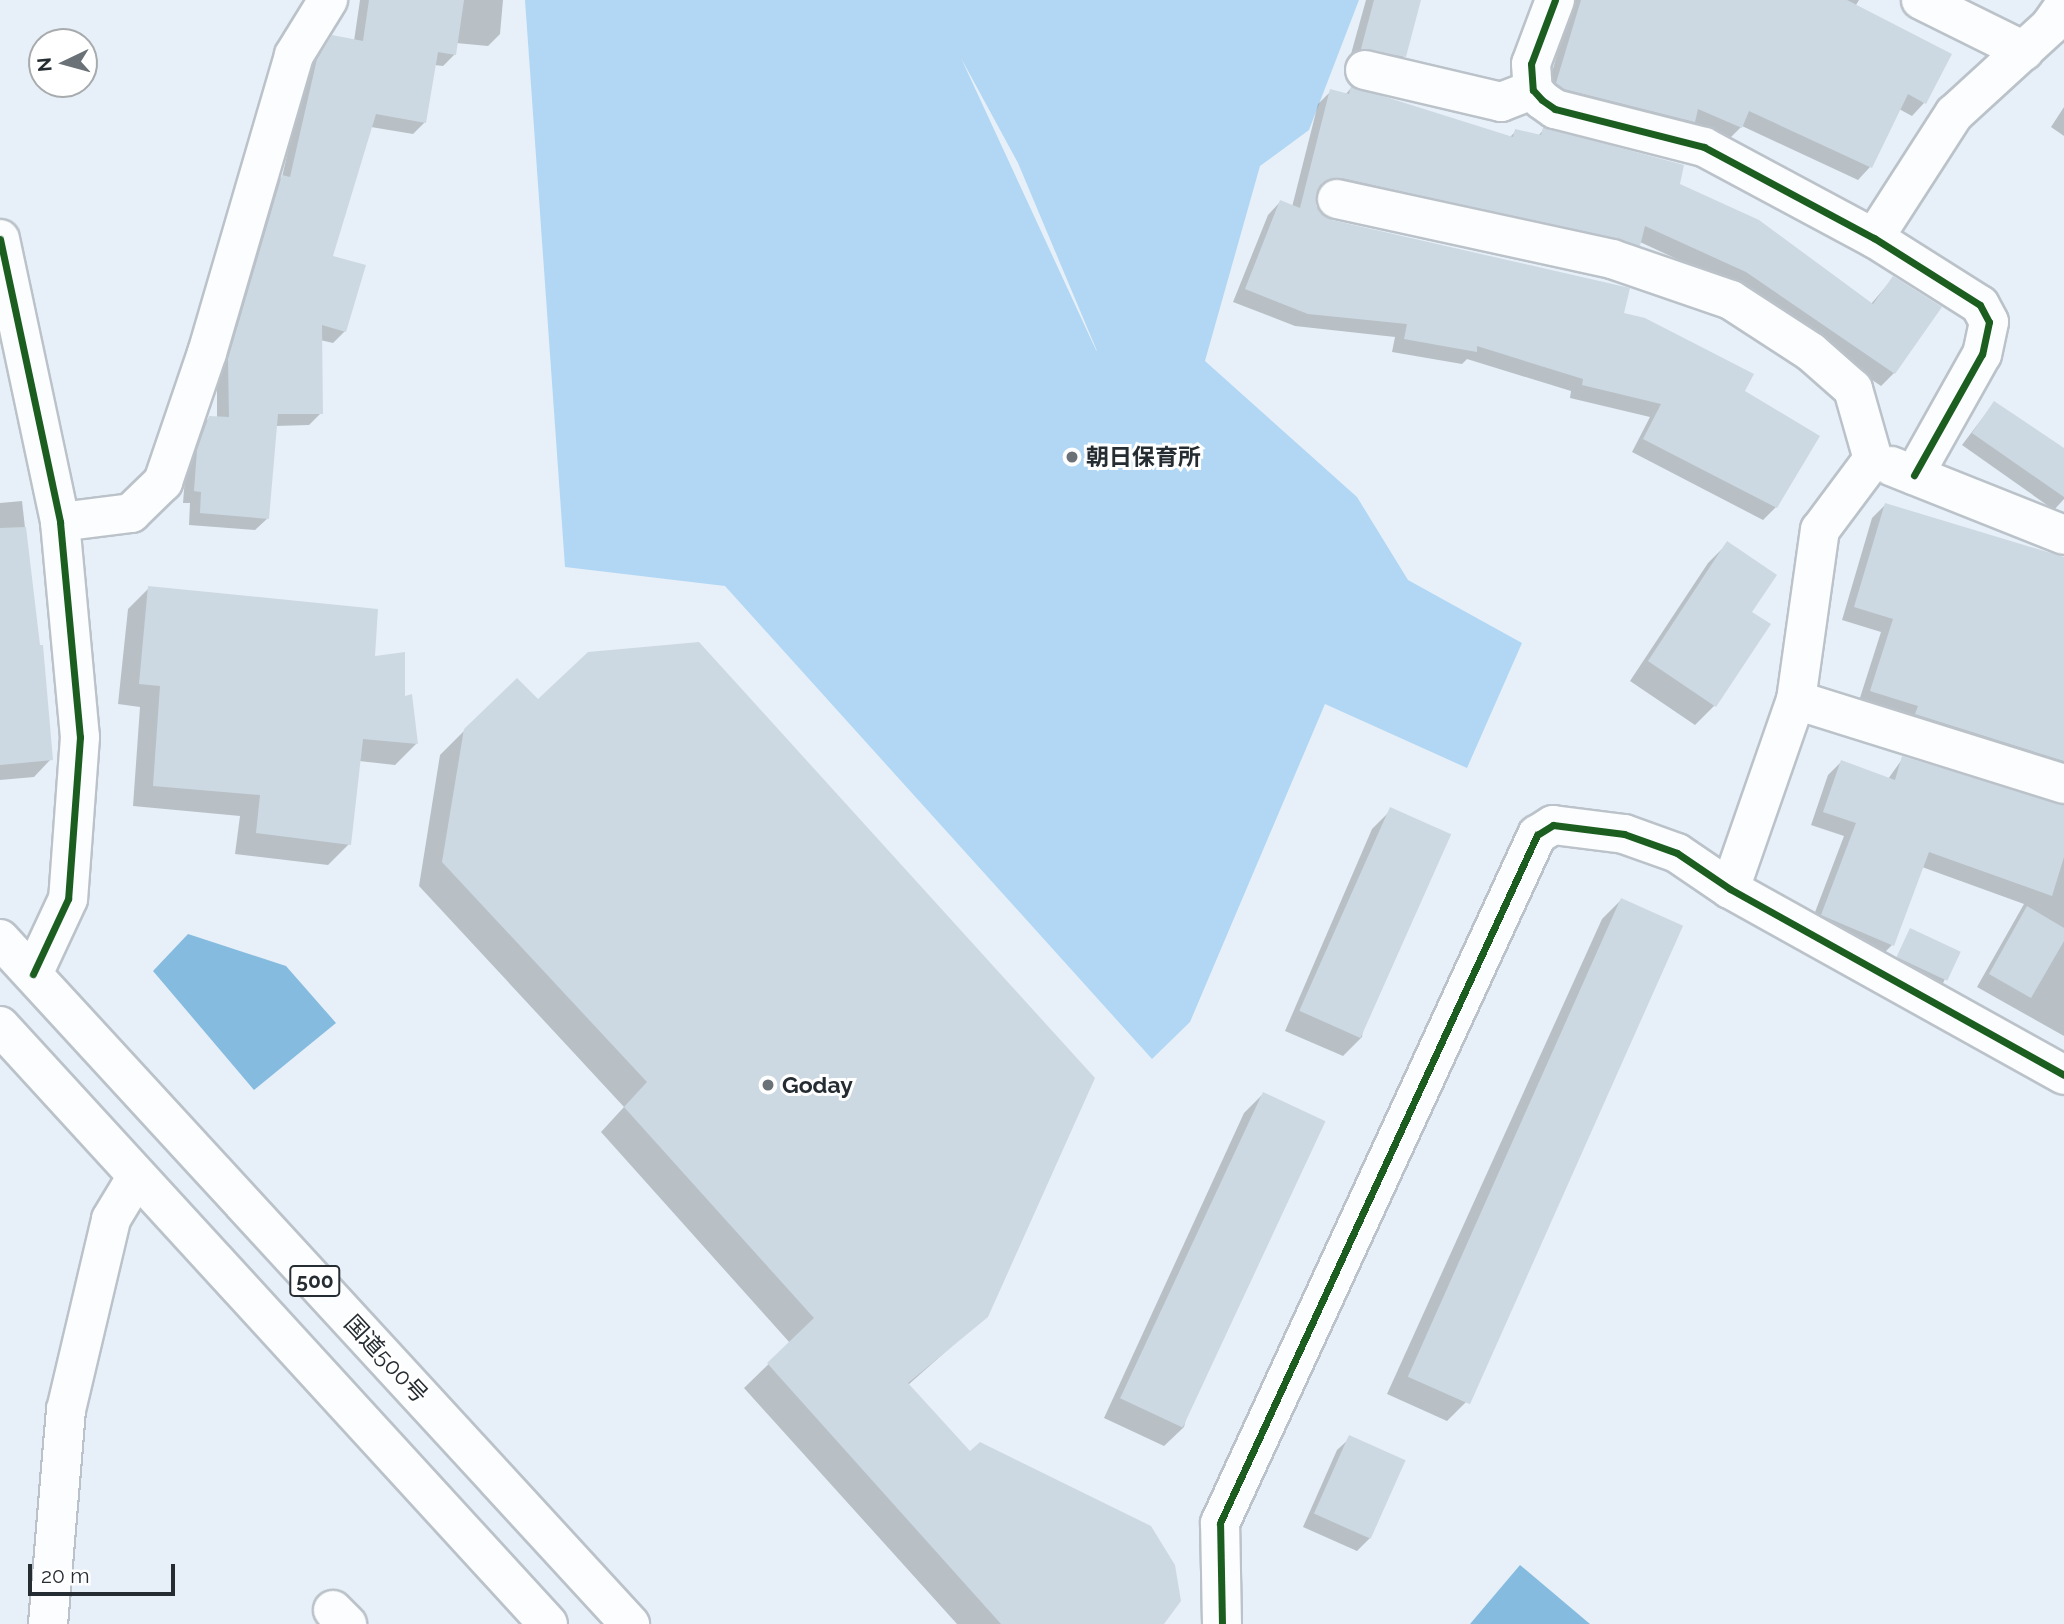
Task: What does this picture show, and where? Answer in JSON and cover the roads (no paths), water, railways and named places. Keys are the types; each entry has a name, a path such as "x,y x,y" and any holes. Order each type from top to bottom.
{"main road":[{"path":"60,522 131,513 163,482 207,353 294,55 328,0"},
{"path":"1555,0 1531,64 1533,90 1555,109 1704,147 1874,238 1980,305 1989,323 1982,354 1914,475"},
{"path":"1921,0 2024,51"},
{"path":"1874,238 1954,114 2024,51 2064,6"},
{"path":"1365,70 1502,102 1533,90"},
{"path":"1337,199 1612,258 1731,300 1811,352 1853,389 1872,458"},
{"path":"0,240 60,522 80,737 68,899 33,974"},
{"path":"1872,458 2064,535"},
{"path":"1730,889 1796,700 1820,530 1872,458"},
{"path":"1796,700 2064,784"},
{"path":"1222,1624 1220,1523 1537,835 1553,825 1624,835 1677,853 1730,889 2064,1075"},
{"name":"国道500号","path":"0,939 630,1624"},
{"name":"500","path":"0,1026 548,1624"},
{"path":"48,1624 66,1409 111,1219 138,1176"}],"place":[{"name":"朝日保育所","path":"1072,457"},
{"name":"Goday","path":"768,1085"}]}
